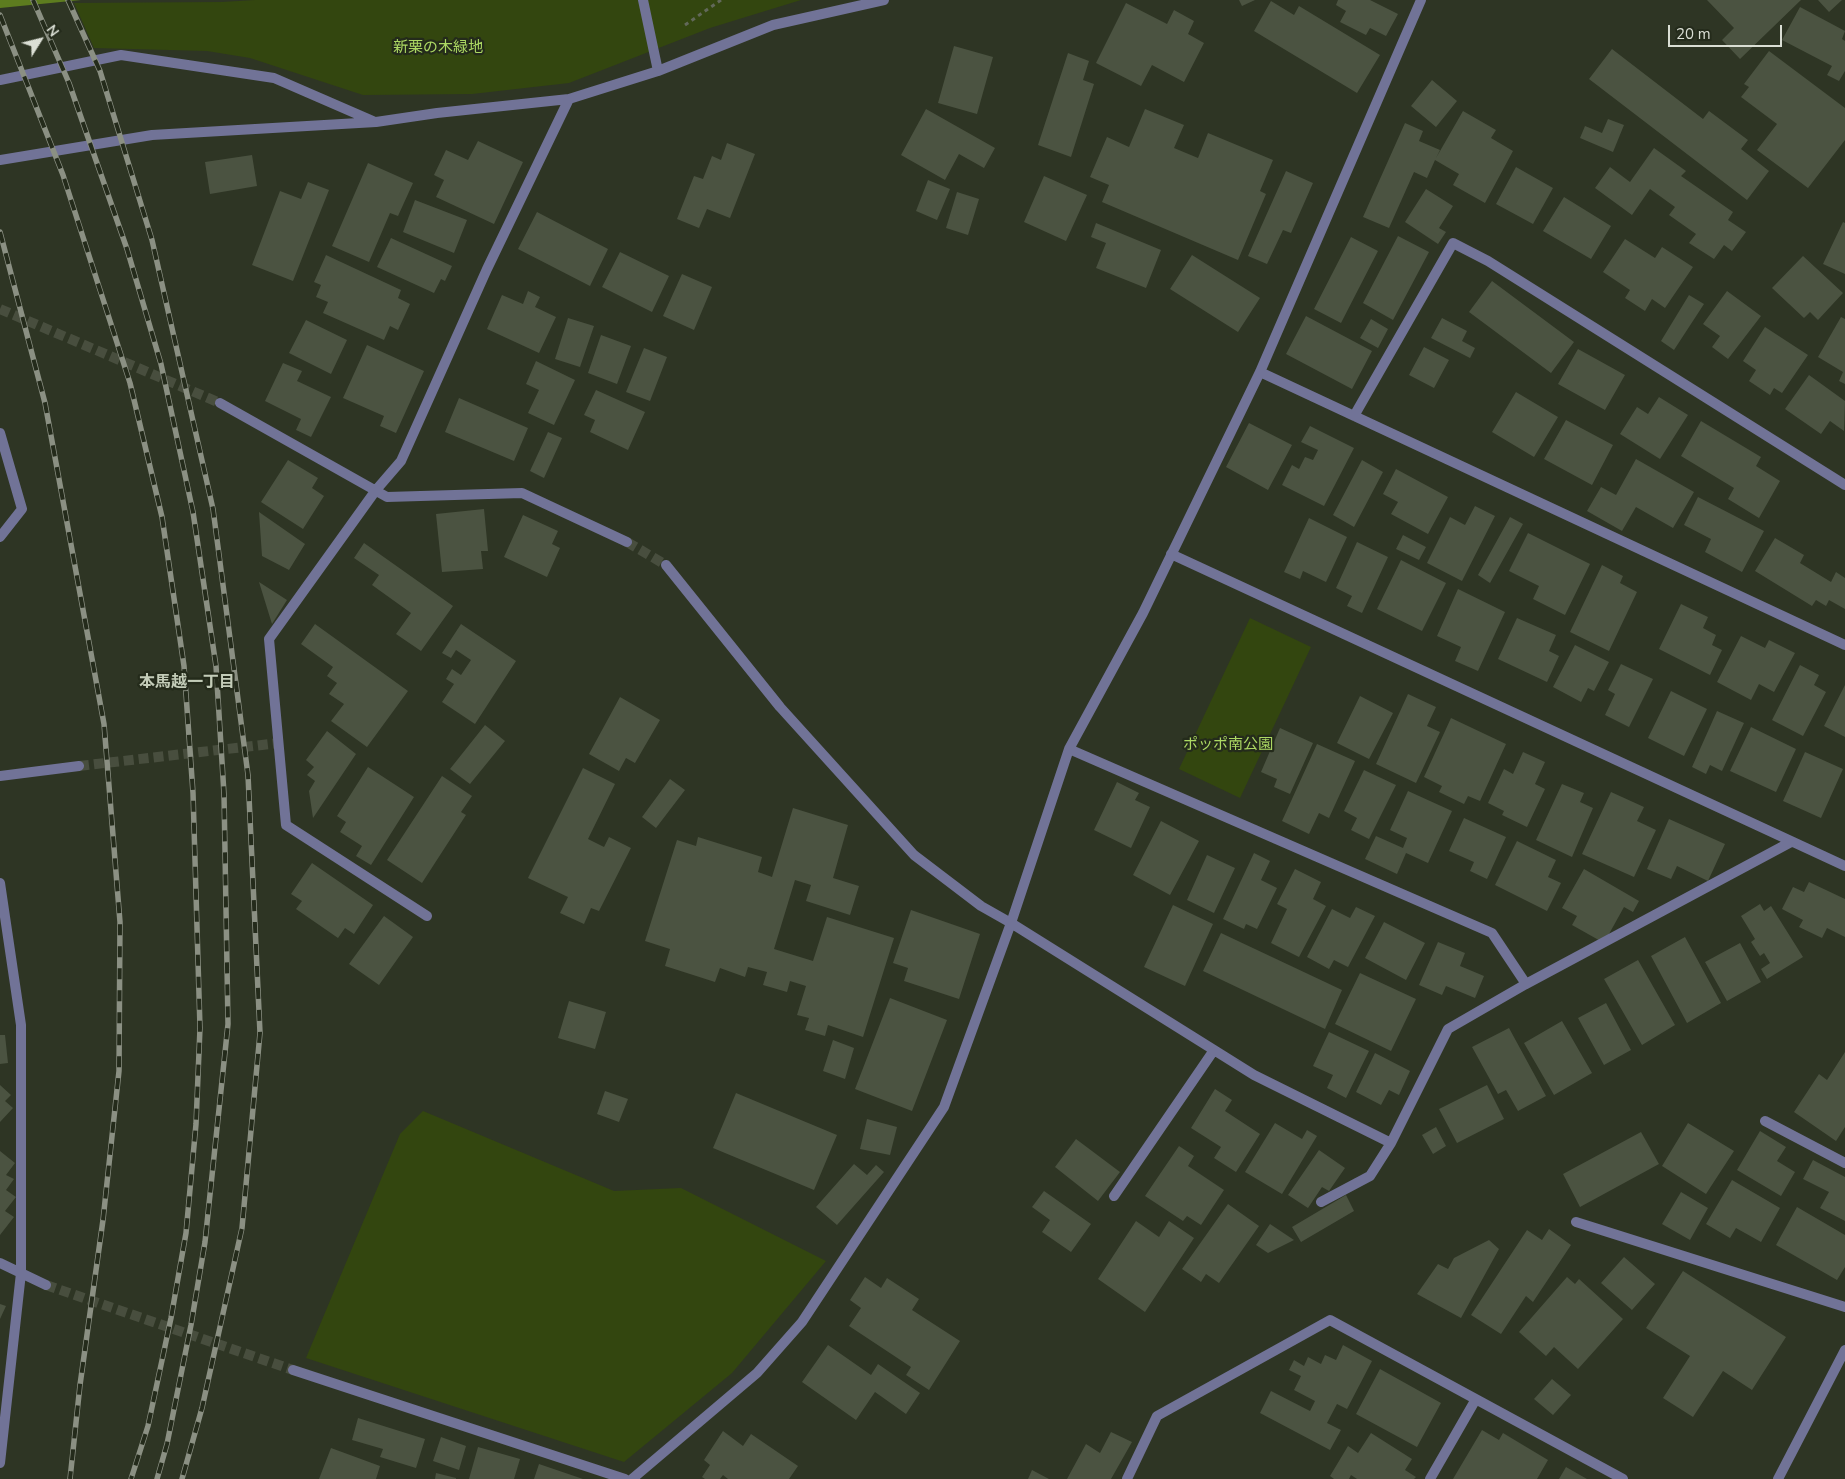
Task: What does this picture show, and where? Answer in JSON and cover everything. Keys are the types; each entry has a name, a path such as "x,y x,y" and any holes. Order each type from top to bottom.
{"street":[{"path":"643,0 658,71"},
{"path":"0,160 152,134 376,122 437,113 569,99 658,71 773,26 884,0"},
{"path":"632,1479 757,1373 802,1322 944,1107 1012,923 1069,749 1143,613 1260,372 1421,0"},
{"path":"0,80 121,54 274,78 376,122"},
{"path":"427,916 286,825 268,639 376,490 401,461 487,269 569,99"},
{"path":"1354,416 1453,243 1488,261 1845,486"},
{"path":"1260,372 1845,645"},
{"path":"220,403 387,496 522,493 627,542"},
{"path":"0,433 22,509 0,537"},
{"path":"1171,554 1845,866"},
{"path":"666,565 780,706 914,855 981,906 1012,923 1214,1050 1254,1074 1391,1143"},
{"path":"1069,749 1492,932 1526,984"},
{"path":"0,776 79,766"},
{"path":"1321,1202 1370,1176 1391,1143 1448,1029 1526,984 1791,842"},
{"path":"0,883 21,1026 21,1273 0,1463"},
{"path":"0,952 9,941"},
{"path":"1114,1196 1214,1050"},
{"path":"1765,1121 1845,1162"},
{"path":"1576,1222 1845,1307"},
{"path":"0,1263 46,1285"},
{"path":"1127,1479 1157,1416 1330,1320 1622,1479"},
{"path":"1778,1479 1845,1350"},
{"path":"293,1370 625,1479"},
{"path":"1430,1479 1476,1399"}],"path":[{"path":"685,25 721,0"}],"green space":[{"name":"新栗の木緑地","path":"255,0 801,0 710,28 569,83 472,94 363,95 250,58 207,51 94,48 74,3"},
{"name":"ポッポ南公園","path":"1250,618 1311,647 1240,798 1179,769"},
{"path":"423,1111 614,1191 681,1188 826,1261 732,1373 624,1462 306,1358 400,1134"}],"shaded area":[{"path":"0,0 81,0 0,8"}],"building":[{"path":"1239,0 1255,0 1242,6"},
{"path":"1338,0 1370,0 1398,14 1386,36 1370,28 1366,35 1340,22 1346,11 1336,5"},
{"path":"1707,0 1801,0 1740,59 1722,40 1734,28"},
{"path":"1818,0 1842,0 1829,12"},
{"path":"1271,1 1294,15 1299,6 1380,55 1357,93 1254,31"},
{"path":"1126,3 1167,24 1174,10 1194,21 1188,34 1204,43 1184,82 1152,65 1141,86 1096,63"},
{"path":"1800,7 1845,31 1842,39 1845,41 1845,71 1839,81 1827,75 1832,66 1782,40"},
{"path":"954,46 993,57 977,114 938,103"},
{"path":"1612,49 1703,119 1709,111 1748,140 1741,149 1769,171 1747,200 1589,79"},
{"path":"1769,51 1845,108 1845,140 1808,188 1757,150 1777,124 1741,97 1749,87 1744,84"},
{"path":"1068,53 1089,61 1083,80 1094,84 1071,157 1038,145"},
{"path":"1432,80 1457,101 1436,127 1411,106"},
{"path":"926,109 995,148 984,168 959,154 945,180 901,155"},
{"path":"1145,109 1184,125 1174,148 1198,158 1208,133 1273,160 1260,191 1266,194 1238,260 1102,202 1109,185 1090,177 1107,137 1129,147"},
{"path":"1463,111 1496,130 1491,138 1513,151 1485,203 1453,185 1459,174 1435,160 1427,178 1414,172 1389,228 1363,217 1405,123 1423,131 1419,141 1440,150 1436,158"},
{"path":"1608,119 1624,125 1613,152 1580,138 1585,126 1602,133"},
{"path":"478,141 523,162 494,224 436,197 444,180 434,175 446,150 468,160"},
{"path":"727,143 755,154 730,218 707,209 699,228 677,219 694,176 703,179 712,156 721,160"},
{"path":"1654,148 1686,171 1681,176 1733,212 1728,220 1746,232 1732,251 1724,245 1714,259 1689,243 1696,234 1669,215 1675,207 1650,189 1632,215 1595,188 1610,167 1630,182"},
{"path":"252,155 257,186 210,194 205,162"},
{"path":"368,163 413,183 398,216 390,213 369,262 332,246"},
{"path":"1516,167 1553,188 1533,224 1496,204"},
{"path":"1286,171 1313,183 1291,233 1283,230 1267,264 1248,256"},
{"path":"1044,176 1087,195 1066,241 1024,222"},
{"path":"928,180 950,189 937,220 916,211"},
{"path":"308,182 329,190 293,281 252,265 280,191 301,199"},
{"path":"1426,189 1453,206 1439,228 1446,232 1438,244 1405,222"},
{"path":"957,192 979,199 968,235 946,228"},
{"path":"1564,197 1611,226 1591,259 1543,231"},
{"path":"415,200 467,220 454,253 403,232"},
{"path":"537,212 608,249 590,286 518,249"},
{"path":"1843,222 1845,223 1845,274 1823,264"},
{"path":"1096,223 1161,250 1146,288 1096,268 1106,243 1091,237"},
{"path":"1398,236 1429,252 1393,320 1363,303"},
{"path":"1351,237 1378,251 1341,323 1314,309"},
{"path":"391,238 452,266 445,281 441,279 434,293 377,267"},
{"path":"1625,239 1655,258 1662,247 1693,267 1665,308 1652,299 1645,311 1625,298 1630,290 1603,272"},
{"path":"620,252 669,276 652,312 602,287"},
{"path":"326,255 401,290 398,298 410,304 398,330 390,326 384,340 323,313 328,302 316,297 321,285 314,282"},
{"path":"1192,255 1260,298 1238,332 1170,289"},
{"path":"1803,256 1843,293 1818,320 1810,312 1804,318 1772,288"},
{"path":"682,274 712,287 694,330 663,316"},
{"path":"1492,281 1574,342 1551,373 1469,312"},
{"path":"528,291 540,297 535,307 556,317 539,353 487,329 502,295 523,304"},
{"path":"1727,291 1761,316 1728,359 1712,347 1720,336 1703,324"},
{"path":"1689,295 1704,304 1674,350 1661,341"},
{"path":"1306,316 1372,351 1352,389 1286,354"},
{"path":"1841,317 1845,319 1845,384 1839,381 1843,372 1818,357"},
{"path":"568,318 594,326 580,367 555,359"},
{"path":"1442,318 1467,331 1462,341 1475,348 1470,358 1431,338"},
{"path":"1371,319 1388,329 1378,348 1360,338"},
{"path":"306,320 347,340 331,374 289,353"},
{"path":"1765,327 1808,355 1782,393 1774,388 1770,395 1749,381 1756,370 1743,361"},
{"path":"601,335 631,346 617,384 588,373"},
{"path":"367,345 424,371 396,433 380,426 384,416 343,398"},
{"path":"1424,347 1449,360 1434,388 1409,375"},
{"path":"644,348 667,357 650,401 626,392"},
{"path":"1578,349 1625,375 1605,410 1558,384"},
{"path":"536,361 575,380 554,425 528,413 539,390 526,384"},
{"path":"283,363 302,371 297,381 331,397 311,437 296,430 301,419 265,401"},
{"path":"1809,375 1845,401 1844,431 1830,421 1821,434 1785,409"},
{"path":"596,390 645,412 628,450 590,432 595,420 584,415"},
{"path":"1516,392 1558,417 1534,457 1492,432"},
{"path":"1659,397 1688,415 1660,459 1620,434 1637,407 1648,414"},
{"path":"459,398 528,428 514,461 445,432"},
{"path":"1566,420 1613,445 1592,485 1544,459"},
{"path":"1701,421 1761,457 1756,466 1780,481 1759,518 1728,499 1734,488 1681,456"},
{"path":"1249,423 1292,445 1268,490 1226,467"},
{"path":"1310,426 1354,448 1324,506 1282,485 1292,465 1299,469 1305,457 1313,460 1318,450 1301,442"},
{"path":"548,432 562,438 544,478 530,471"},
{"path":"1636,459 1694,492 1673,528 1636,507 1622,531 1587,511 1601,487 1616,495"},
{"path":"288,460 318,478 312,488 324,496 303,529 261,502"},
{"path":"1362,460 1383,472 1354,527 1333,515"},
{"path":"1396,469 1448,497 1428,534 1391,514 1398,502 1383,494"},
{"path":"1698,497 1764,531 1742,572 1705,552 1711,539 1684,525"},
{"path":"1475,506 1495,516 1462,581 1427,563 1450,517 1465,525"},
{"path":"484,509 488,551 481,551 483,569 442,572 436,514"},
{"path":"259,512 305,544 289,570 262,556"},
{"path":"523,515 558,531 552,544 560,548 547,577 504,557"},
{"path":"1510,517 1523,524 1490,583 1478,575"},
{"path":"1309,518 1347,537 1326,582 1303,571 1300,579 1284,572"},
{"path":"1528,533 1590,564 1565,615 1533,599 1539,586 1509,571"},
{"path":"1403,535 1426,547 1419,560 1396,549"},
{"path":"1775,538 1804,555 1800,563 1831,582 1836,572 1845,578 1845,609 1829,600 1826,606 1816,600 1812,606 1755,571"},
{"path":"1357,542 1388,557 1362,613 1347,606 1352,596 1336,588"},
{"path":"364,543 453,606 421,651 396,634 411,613 372,585 379,575 354,558"},
{"path":"1401,560 1446,583 1422,631 1377,609"},
{"path":"1602,565 1623,576 1620,583 1637,592 1609,651 1570,632"},
{"path":"259,582 287,600 272,624"},
{"path":"1458,589 1505,612 1478,671 1455,661 1461,647 1437,636"},
{"path":"1681,604 1708,617 1703,628 1716,635 1712,645 1722,650 1710,675 1659,649"},
{"path":"1517,618 1556,635 1549,651 1559,656 1547,682 1498,659"},
{"path":"315,624 408,691 367,747 331,721 344,704 329,694 337,683 327,676 333,667 301,644"},
{"path":"461,624 516,661 475,724 442,702 454,684 446,679 452,669 461,675 471,660 456,650 451,658 442,653"},
{"path":"1741,636 1765,648 1769,640 1795,653 1774,692 1759,684 1751,700 1717,682"},
{"path":"1575,645 1609,662 1594,691 1588,688 1581,702 1553,687"},
{"path":"1621,664 1653,679 1629,727 1605,715 1615,694 1608,690"},
{"path":"1800,665 1819,675 1814,685 1826,692 1803,736 1772,720"},
{"path":"1845,685 1845,737 1824,726"},
{"path":"1671,691 1707,709 1684,756 1648,738"},
{"path":"1408,694 1436,707 1427,726 1440,732 1416,783 1376,764"},
{"path":"1360,696 1393,713 1369,759 1337,743"},
{"path":"620,697 660,720 635,763 626,758 619,771 589,754"},
{"path":"1717,711 1744,723 1722,771 1710,765 1706,774 1692,767"},
{"path":"1451,718 1506,744 1480,801 1468,796 1464,804 1439,792 1442,786 1424,777"},
{"path":"485,725 505,741 470,784 450,769"},
{"path":"1751,727 1796,749 1776,792 1730,771"},
{"path":"1280,728 1313,743 1290,794 1274,787 1277,779 1261,772"},
{"path":"327,731 356,754 313,818 309,791 315,781 307,775 314,767 306,760"},
{"path":"1317,744 1355,761 1329,818 1319,813 1309,834 1282,821"},
{"path":"1523,752 1545,762 1535,784 1545,789 1527,827 1502,815 1504,811 1488,803 1504,769 1513,774"},
{"path":"1805,752 1843,769 1821,818 1783,801"},
{"path":"368,767 414,797 371,865 356,856 362,846 340,832 346,822 337,816"},
{"path":"583,768 615,784 588,839 604,847 609,837 631,848 599,911 591,908 584,924 560,913 568,897 528,878"},
{"path":"1364,770 1396,785 1369,839 1351,830 1357,818 1344,811"},
{"path":"442,776 472,796 461,812 466,815 422,883 387,860"},
{"path":"670,779 685,790 656,828 642,817"},
{"path":"1117,782 1139,793 1135,800 1150,807 1131,848 1094,830"},
{"path":"1562,784 1584,793 1580,802 1593,808 1572,857 1536,840"},
{"path":"1408,791 1452,811 1428,863 1406,853 1397,874 1365,859 1376,836 1403,848 1407,838 1390,830"},
{"path":"1611,792 1644,807 1637,821 1656,830 1634,877 1582,854"},
{"path":"793,808 848,825 833,878 859,886 850,915 806,901 811,885 795,880 774,949 813,961 827,917 894,938 863,1037 828,1025 825,1036 805,1030 809,1018 797,1015 806,986 790,981 787,992 763,985 767,972 748,967 745,977 720,968 715,982 665,966 670,949 645,941 677,840 696,846 698,837 762,857 758,872 772,877"},
{"path":"1464,818 1506,837 1487,879 1470,871 1474,862 1449,851"},
{"path":"1669,819 1725,844 1708,881 1677,866 1671,879 1647,869"},
{"path":"1161,821 1199,841 1170,895 1133,875"},
{"path":"1517,841 1556,860 1548,877 1561,883 1547,911 1495,885"},
{"path":"1254,853 1270,861 1261,880 1277,888 1257,929 1246,924 1244,929 1223,919"},
{"path":"1207,855 1235,868 1214,913 1187,900"},
{"path":"312,863 373,905 354,934 345,928 338,938 296,909 302,901 291,894"},
{"path":"1295,869 1321,882 1313,899 1326,906 1299,957 1271,943 1287,909 1277,904"},
{"path":"1584,869 1639,901 1633,912 1624,907 1604,943 1572,925 1577,916 1562,908"},
{"path":"1809,882 1845,899 1845,937 1827,928 1822,938 1799,927 1803,920 1782,909 1793,887 1804,892"},
{"path":"1760,904 1764,911 1771,906 1803,957 1767,979 1761,969 1770,963 1764,953 1760,956 1751,942 1755,939 1741,916"},
{"path":"1173,905 1213,924 1185,986 1144,967"},
{"path":"1356,907 1375,916 1348,967 1334,960 1329,969 1307,957 1332,909 1350,918"},
{"path":"911,910 980,934 959,999 904,981 908,968 893,963"},
{"path":"384,916 413,937 379,985 349,964"},
{"path":"1384,922 1425,943 1406,980 1365,958"},
{"path":"1221,933 1342,990 1325,1029 1203,971"},
{"path":"1685,937 1721,1003 1687,1023 1651,956"},
{"path":"1438,942 1465,953 1460,966 1484,976 1475,998 1446,986 1442,995 1419,985"},
{"path":"1740,943 1761,982 1727,1001 1705,962"},
{"path":"1638,960 1675,1025 1642,1045 1604,979"},
{"path":"1360,973 1416,999 1391,1051 1335,1024"},
{"path":"890,998 947,1020 912,1111 855,1089"},
{"path":"569,1001 606,1012 595,1049 558,1038"},
{"path":"1606,1003 1631,1050 1604,1065 1578,1018"},
{"path":"1562,1021 1592,1073 1554,1095 1524,1043"},
{"path":"1509,1028 1546,1096 1518,1111 1506,1090 1498,1094 1472,1047"},
{"path":"1329,1032 1369,1051 1346,1098 1327,1088 1333,1075 1313,1066"},
{"path":"0,1035 5,1035 8,1063 0,1064"},
{"path":"833,1040 854,1048 845,1079 823,1071"},
{"path":"1845,1052 1845,1127 1836,1141 1794,1112 1819,1074 1827,1080"},
{"path":"1375,1053 1410,1071 1399,1095 1389,1090 1381,1105 1356,1092"},
{"path":"0,1085 11,1095 5,1101 13,1108 0,1122"},
{"path":"1487,1085 1504,1119 1457,1143 1439,1109"},
{"path":"1215,1089 1232,1100 1225,1111 1260,1134 1236,1172 1214,1158 1221,1147 1191,1128"},
{"path":"605,1091 628,1099 619,1122 597,1114"},
{"path":"736,1093 837,1135 814,1190 713,1148"},
{"path":"867,1119 897,1127 890,1155 860,1149"},
{"path":"1275,1123 1302,1139 1307,1130 1317,1136 1282,1194 1245,1172"},
{"path":"1688,1123 1734,1151 1706,1194 1662,1166"},
{"path":"1436,1127 1446,1146 1433,1154 1422,1135"},
{"path":"1760,1131 1786,1147 1777,1161 1795,1172 1781,1196 1737,1170"},
{"path":"1641,1132 1659,1164 1580,1207 1563,1174"},
{"path":"1076,1139 1120,1172 1098,1201 1055,1167"},
{"path":"1179,1146 1194,1156 1188,1166 1224,1190 1201,1225 1187,1216 1183,1221 1145,1196"},
{"path":"1319,1150 1345,1168 1329,1191 1322,1187 1308,1208 1288,1195"},
{"path":"0,1151 15,1163 6,1175 14,1179 6,1190 16,1197 5,1211 14,1217 0,1235"},
{"path":"1813,1160 1845,1177 1845,1221 1820,1208 1829,1192 1803,1179"},
{"path":"854,1164 867,1175 876,1165 884,1172 837,1225 816,1207"},
{"path":"1732,1180 1780,1208 1761,1242 1736,1228 1730,1238 1706,1224"},
{"path":"1044,1191 1091,1224 1071,1252 1042,1232 1050,1220 1032,1207"},
{"path":"1681,1192 1708,1208 1690,1240 1662,1224"},
{"path":"1346,1195 1354,1211 1301,1242 1292,1227"},
{"path":"1228,1204 1259,1226 1219,1283 1206,1274 1201,1282 1182,1269"},
{"path":"1797,1207 1845,1235 1845,1267 1837,1280 1776,1245"},
{"path":"1136,1221 1159,1237 1169,1221 1194,1238 1145,1312 1098,1279"},
{"path":"1270,1224 1294,1240 1268,1253 1256,1245"},
{"path":"1549,1229 1571,1245 1533,1302 1526,1296 1501,1334 1471,1315 1527,1230 1542,1240"},
{"path":"1489,1240 1499,1249 1461,1318 1417,1294 1438,1264 1448,1269 1454,1258"},
{"path":"1624,1257 1655,1284 1632,1310 1601,1283"},
{"path":"1683,1271 1786,1337 1752,1390 1723,1371 1693,1417 1663,1398 1690,1356 1646,1328"},
{"path":"865,1277 881,1288 887,1278 919,1299 912,1310 960,1341 929,1390 906,1375 911,1367 849,1326 861,1308 850,1300"},
{"path":"1567,1277 1575,1284 1579,1279 1623,1319 1578,1369 1554,1347 1546,1356 1519,1332"},
{"path":"0,1304 6,1306 0,1319"},
{"path":"828,1345 871,1375 878,1364 920,1393 906,1414 875,1392 856,1420 802,1382"},
{"path":"1343,1345 1372,1361 1347,1409 1337,1404 1327,1423 1341,1430 1330,1450 1260,1413 1271,1391 1310,1411 1315,1401 1294,1390 1301,1376 1289,1370 1294,1360 1304,1366 1308,1357 1321,1364 1325,1355 1336,1360"},
{"path":"1380,1369 1441,1403 1417,1447 1356,1414"},
{"path":"1552,1379 1571,1395 1553,1415 1534,1399"},
{"path":"358,1418 425,1439 416,1468 380,1457 383,1449 352,1440"},
{"path":"1482,1430 1499,1440 1503,1433 1548,1460 1537,1479 1453,1479"},
{"path":"723,1431 743,1446 751,1434 798,1466 789,1479 728,1479 723,1475 720,1479 705,1479 702,1477 710,1465 704,1460"},
{"path":"1111,1432 1132,1442 1111,1479 1067,1479 1086,1444 1100,1453"},
{"path":"1371,1433 1412,1459 1405,1470 1416,1477 1414,1479 1357,1479 1351,1475 1349,1479 1334,1479 1330,1476 1348,1446 1358,1453"},
{"path":"441,1437 466,1446 459,1470 433,1461"},
{"path":"478,1447 520,1459 514,1479 469,1479"},
{"path":"331,1448 380,1466 376,1479 319,1479"},
{"path":"539,1464 583,1479 534,1479"},
{"path":"1566,1467 1587,1479 1559,1479"},
{"path":"1032,1470 1049,1479 1028,1479"},
{"path":"436,1473 456,1478 456,1479 435,1479"}],"tunnel":[{"path":"0,309 220,403"},
{"path":"627,542 666,565"},
{"path":"79,766 279,743"},
{"path":"46,1285 293,1370"}],"railway":[{"path":"33,0 69,83 127,249 161,364 193,512 216,666 224,794 228,1024 205,1242 191,1325 167,1444 157,1479"},
{"path":"68,0 100,71 152,240 213,509 248,775 260,1033 242,1228 202,1408 182,1479"},
{"path":"0,15 63,175 130,383 162,517 184,666 193,793 200,1028 196,1124 186,1233 171,1318 148,1426 131,1479"},
{"path":"0,232 45,403 104,724 120,922 119,1071 103,1220 80,1385 70,1479"}],"district":[{"name":"本馬越一丁目","path":"187,683"}]}
